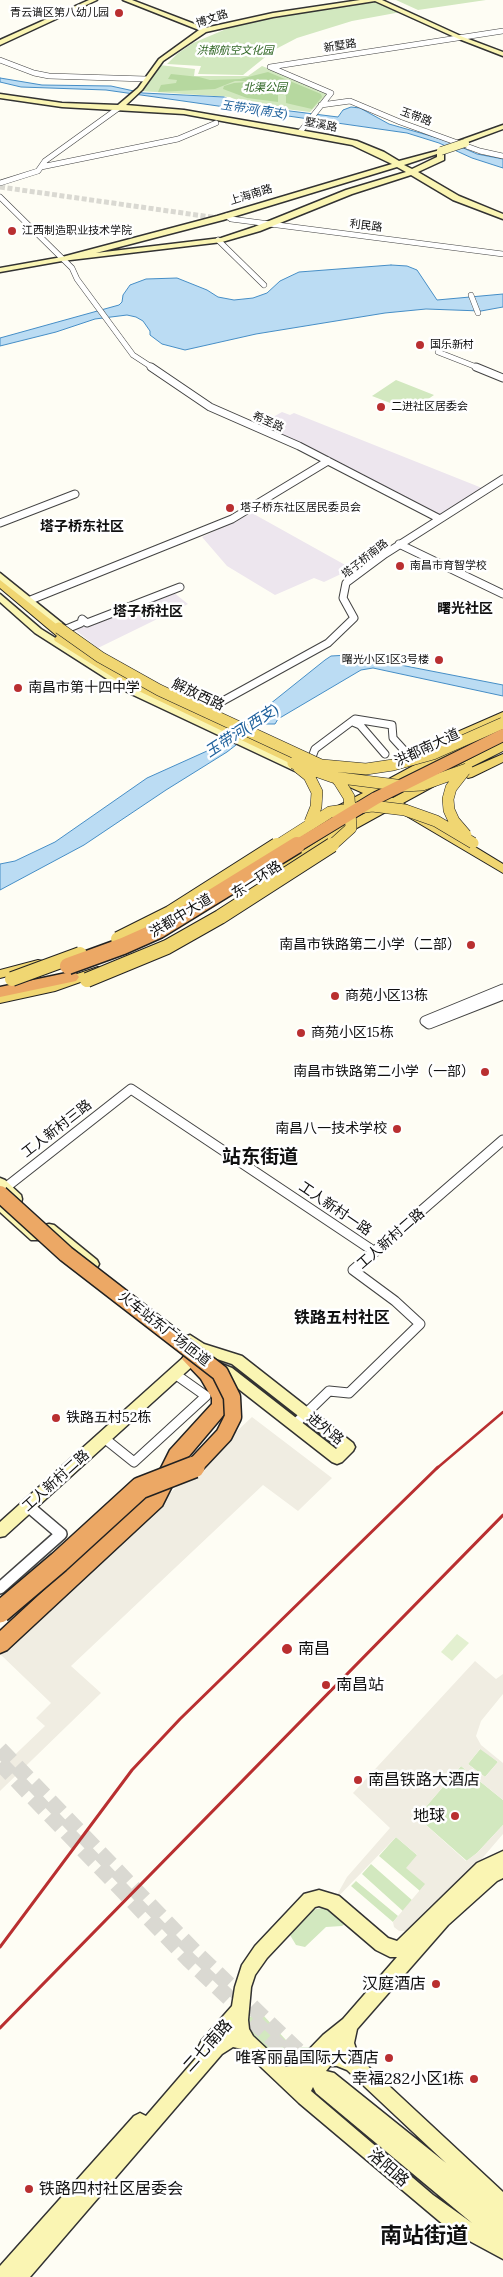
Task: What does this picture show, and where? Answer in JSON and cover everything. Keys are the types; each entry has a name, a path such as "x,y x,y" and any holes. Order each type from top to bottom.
{"highway":[{"name":"东一环路","path":"4,978 68,966 159,930 376,798 503,735"},
{"name":"东一环路","path":"0,992 71,977 167,936 347,824 503,744"},
{"name":"火车站东广场匝道","path":"0,1612 59,1562 140,1488 192,1469 224,1435 233,1417 232,1397 220,1373 66,1254 20,1214 1,1189"},
{"name":"火车站东广场匝道","path":"0,1644 155,1500 177,1456 222,1406 221,1397 195,1354"}],"main road":[{"name":"解放西路","path":"0,583 24,600 54,629 97,658 130,678 223,725"},
{"name":"解放西路","path":"0,590 64,643 126,682 168,703 223,725 390,805 503,868"},
{"path":"24,600 100,657 159,690 316,761 366,769 393,765 433,754 503,723"},
{"path":"168,703 205,715 293,763 333,777 404,786 422,785 503,753"},
{"path":"395,780 420,753 503,715"},
{"name":"洪都南大道","path":"367,794 503,729"},
{"path":"390,805 503,744"},
{"path":"420,788 465,775 503,758"},
{"path":"0,1002 42,994 87,980 167,947 337,842 351,828 349,797 340,781 316,761"},
{"path":"293,763 309,776 317,792 316,807 310,822"},
{"path":"466,769 451,788 448,799 449,810 454,821 473,843"},
{"name":"洪都中大道","path":"4,978 113,944 147,929 177,912 251,863 367,794"},
{"name":"解放西路","path":"390,805 503,876"},
{"name":"洪都中大道","path":"0,998 55,986 145,954 164,945 320,844 390,805"},
{"path":"4,978 126,936 163,917 310,822 330,812 346,808 372,806 413,813 436,822 503,861"}],"street":[{"path":"0,43 94,0"},
{"path":"126,0 204,30"},
{"name":"博文路","path":"118,109 140,90 160,60 204,30 264,16 373,0"},
{"path":"377,0 503,54"},
{"path":"387,0 464,37 503,49"},
{"name":"新墅路","path":"321,105 331,93 270,67 503,31"},
{"path":"0,60 34,73 49,76 146,79"},
{"name":"墅溪路","path":"0,98 24,104 184,112 354,143 381,154 395,165"},
{"name":"玉带路","path":"321,105 350,101 400,122 480,151 503,156"},
{"path":"300,132 321,105"},
{"path":"0,183 32,175 41,167 45,160 118,109"},
{"name":"墅溪路","path":"118,109 181,115 335,142 395,165 456,198 503,217"},
{"path":"41,167 178,139 216,124"},
{"name":"上海南路","path":"61,258 227,216 395,165 503,128"},
{"name":"上海南路","path":"0,269 61,258 218,240 268,224 349,192 410,173 441,158 439,150"},
{"name":"上海南路","path":"61,258 395,165"},
{"name":"墅溪路","path":"410,173 448,199 503,221"},
{"path":"0,197 61,258"},
{"name":"利民路","path":"227,216 231,220 503,254"},
{"path":"218,240 264,285"},
{"name":"希圣路","path":"61,258 72,268 77,279 133,355 210,407 328,461 440,519"},
{"path":"471,296 478,313"},
{"path":"438,352 503,378"},
{"path":"0,576 24,600 232,519 328,461"},
{"name":"塔子桥南路","path":"205,715 328,643 354,618 343,598 346,584 400,544 503,479"},
{"path":"0,523 74,494"},
{"path":"400,544 503,594"},
{"path":"62,629 81,623 82,619 87,623 180,587"},
{"path":"0,598 38,630 103,674 133,691 223,725"},
{"path":"62,629 128,671 205,715"},
{"path":"316,761 315,749 342,727 355,720 392,725 393,738 403,748"},
{"path":"353,722 360,725 365,732 370,734 371,739 385,754"},
{"path":"259,742 316,761 342,782"},
{"path":"503,989 425,1020 429,1024 503,995"},
{"name":"工人新村三路","path":"1,1189 130,1089"},
{"name":"工人新村一路","path":"130,1089 375,1252"},
{"name":"工人新村二路","path":"295,1424 329,1391 349,1393 420,1324 395,1301 353,1270 503,1140"},
{"name":"进外路","path":"0,1203 19,1222 70,1264 195,1354 227,1372 337,1458 348,1447 237,1360 195,1354 1,1189"},
{"name":"工人新村二路","path":"0,1531 195,1354"},
{"path":"104,1438 134,1462 206,1396 175,1374"},
{"path":"0,1588 61,1534 28,1506"},
{"name":"二七南路","path":"3,2277 240,2010 243,1987 251,1965 310,1900 319,1898 333,1902 387,1947 399,1949 483,1869 503,1859"},
{"path":"281,2074 291,2076 298,2073 329,2041 349,2025 442,1919 491,1876 503,1870"},
{"path":"240,2010 240,2028 247,2042"},
{"path":"349,2025 346,2043 353,2064"},
{"name":"二七南路","path":"18,2277 224,2041 233,2038 247,2042 281,2074"},
{"path":"305,2097 302,2091 305,2081 326,2058 337,2057 353,2064 503,2204"},
{"name":"洛阳路","path":"281,2074 426,2201 457,2224 503,2250"},
{"name":"洛阳路","path":"503,2224 470,2194 325,2083 503,2236"}],"shaded area":[{"path":"282,412 290,415 294,413 482,488 440,515 259,425"},
{"path":"252,513 356,571 349,578 341,574 324,582 314,578 275,595 227,566 202,537"},
{"path":"173,592 188,604 98,648 74,629"},
{"path":"252,1417 332,1478 298,1511 263,1485 71,1666 101,1693 0,1791 0,1769 45,1726 36,1718 51,1703 0,1654 0,1645 27,1626"},
{"path":"475,1661 496,1679 503,1674 503,1694 481,1721 476,1736 481,1745 503,1763 503,1800 461,1766 417,1817 466,1861 477,1853 503,1825 503,1834 467,1876 410,1931 399,1931 394,1927 393,1922 425,1884 406,1868 417,1855 396,1837 333,1902 347,1877 390,1828 353,1793","holes":["480,1749 498,1762 485,1777 468,1764"]}],"green space":[{"path":"396,0 486,0 418,10"},
{"name":"洪都航空文化园","path":"382,1 401,12 352,21 297,38 274,50 243,75 198,74 201,66 167,64 193,43 231,27 257,20"},
{"name":"北渠公园","path":"159,65 195,69 194,76 248,76 262,66 329,93 310,112 243,104 230,97 140,91"},
{"path":"268,72 321,94 322,97 312,109 286,103 286,96 279,86 263,81 235,81 215,89 158,92 161,85 176,83 177,80 168,79 171,74 210,80 240,79"},
{"path":"234,83 253,83 248,88 254,91 263,89 267,85 272,86 278,94 278,102 247,98 223,89 224,86"},
{"path":"396,380 434,395 411,411 372,396"},
{"path":"457,1634 469,1643 452,1661 441,1652"},
{"path":"481,1748 498,1762 485,1777 468,1764"},
{"path":"461,1766 503,1800 503,1825 467,1861 417,1817"},
{"path":"396,1837 417,1855 426,1884 420,1891 379,1856"},
{"path":"371,1864 413,1901 404,1912 362,1874"},
{"path":"356,1881 398,1916 393,1922 351,1886"},
{"path":"327,1907 346,1923 342,1926 326,1927 305,1947 296,1945 290,1935 312,1910"},
{"path":"255,2014 264,2016 286,2040 298,2047 309,2047 313,2052 300,2068 286,2067 275,2060 249,2034 248,2018"}],"water":[{"name":"玉带河(南支)","path":"0,78 42,85 111,86 143,93 224,97 242,105 338,117 343,110 351,107 360,108 389,124 445,140 477,154 503,159 503,168 472,158 439,143 407,133 106,90 21,87 0,82"},
{"path":"391,265 407,266 417,270 437,300 503,294 503,307 481,311 426,309 385,313 256,334 185,350 162,344 150,335 150,331 143,321 127,315 95,319 56,332 0,346 0,338 119,305 130,285 146,279 177,278 207,290 218,297 234,300 253,298 267,293 280,281 299,272"},
{"name":"玉带河(西支)","path":"349,655 503,685 503,696 373,668 361,670 278,719 275,724 263,724 227,752 84,845 0,890 0,864 15,861 55,842 147,778 207,751 257,720 260,712 325,660 331,656"}],"tunnel":[{"path":"0,187 225,219"},
{"path":"0,1749 196,1953 315,2067"},
{"path":"0,1763 189,1960 308,2073"}],"railway":[{"path":"436,1469 503,1412"},
{"path":"0,1947 132,1770 180,1719 438,1467"},
{"path":"0,2028 503,1515"}],"place":[{"name":"青云谱区第八幼儿园","path":"119,13"},
{"name":"江西制造职业技术学院","path":"12,231"},
{"name":"国乐新村","path":"420,345"},
{"name":"二进社区居委会","path":"381,407"},
{"name":"塔子桥东社区居民委员会","path":"230,508"},
{"name":"南昌市育智学校","path":"400,566"},
{"name":"曙光小区1区3号楼","path":"439,660"},
{"name":"南昌市第十四中学","path":"18,688"},
{"name":"南昌市铁路第二小学（二部）","path":"471,945"},
{"name":"商苑小区13栋","path":"335,996"},
{"name":"商苑小区15栋","path":"301,1033"},
{"name":"南昌市铁路第二小学（一部）","path":"485,1072"},
{"name":"南昌八一技术学校","path":"397,1129"},
{"name":"铁路五村52栋","path":"56,1418"},
{"name":"南昌","path":"287,1649"},
{"name":"南昌站","path":"326,1685"},
{"name":"南昌铁路大酒店","path":"358,1780"},
{"name":"地球","path":"455,1816"},
{"name":"汉庭酒店","path":"436,1984"},
{"name":"唯客丽晶国际大酒店","path":"389,2058"},
{"name":"幸福282小区1栋","path":"474,2079"},
{"name":"铁路四村社区居委会","path":"29,2189"}],"district":[{"name":"塔子桥东社区","path":"82,527"},
{"name":"曙光社区","path":"465,609"},
{"name":"塔子桥社区","path":"148,612"},
{"name":"站东街道","path":"260,1158"},
{"name":"铁路五村社区","path":"342,1318"},
{"name":"南站街道","path":"424,2237"}]}
